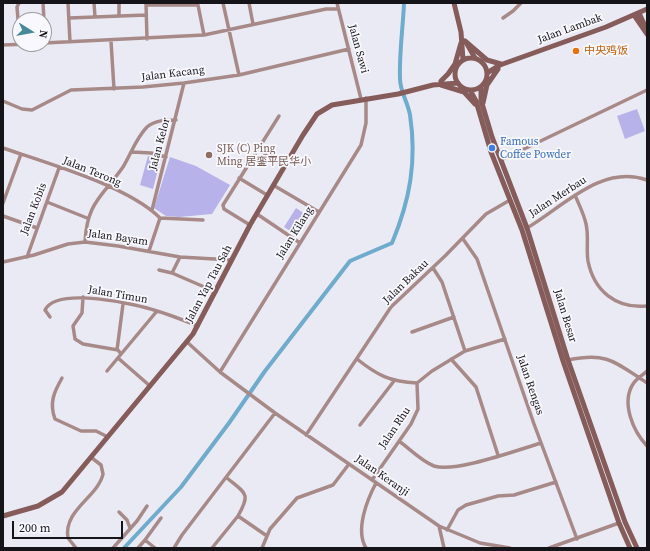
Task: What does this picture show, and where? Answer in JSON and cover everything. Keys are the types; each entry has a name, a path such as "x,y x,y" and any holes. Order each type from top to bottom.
{"main road":[{"path":"454,3 464,42 475,58 485,65 501,65"},
{"name":"Jalan Lambak","path":"501,65 647,9"},
{"path":"637,14 645,26 644,29 647,34"},
{"path":"464,42 487,60 501,65"},
{"path":"463,60 464,42"},
{"path":"464,42 455,64 441,83 464,92 481,109"},
{"path":"475,58 463,60 457,66 455,75 458,84 470,90 480,87 486,81 487,72 485,65"},
{"path":"487,72 501,65"},
{"path":"481,109 487,85 501,65"},
{"name":"Jalan Yap Tau Sah","path":"3,516 38,506 51,500 62,492 92,458 187,342 198,326 217,292 250,225 284,166 303,134 323,109 332,105 363,98 412,92 441,83 455,75"},
{"name":"Jalan Yap Tau Sah","path":"441,83 458,84"},
{"name":"Jalan Besar","path":"480,87 481,109 491,152 522,230 563,361 619,524 630,548"},
{"name":"Jalan Besar","path":"470,90 481,109 526,228 568,360 625,522 637,548"}],"street":[{"path":"68,3 70,42"},
{"path":"94,3 95,17"},
{"path":"119,3 119,16"},
{"path":"223,3 239,75"},
{"path":"249,3 253,24"},
{"name":"Jalan Sawi","path":"337,3 363,98"},
{"path":"503,18 521,3"},
{"path":"147,39 146,4 198,5 204,35"},
{"path":"52,43 111,41 204,35 326,9 338,9"},
{"path":"69,18 146,15"},
{"path":"111,41 114,89"},
{"name":"Jalan Kacang","path":"3,101 30,110 36,109 71,90 114,89 184,83 239,75 349,49"},
{"name":"Jalan Kelor","path":"152,210 176,120 184,83"},
{"path":"501,160 647,90"},
{"name":"Jalan Kilang","path":"220,372 363,139 366,124 363,98"},
{"path":"250,225 222,207 279,116"},
{"path":"85,242 87,218 107,185 122,168 147,127 162,120 176,120"},
{"name":"Jalan Terong","path":"3,148 107,185 152,210 160,218"},
{"path":"257,149 284,166"},
{"path":"132,152 151,153 166,157"},
{"path":"3,203 20,154"},
{"name":"Jalan Kobis","path":"27,257 59,168"},
{"name":"Jalan Merbau","path":"526,228 575,195 604,180 621,176 638,177 647,180"},
{"path":"239,178 268,195"},
{"path":"273,185 319,212"},
{"path":"575,195 587,225 588,260 598,286 611,298 625,305 647,306"},
{"name":"Jalan Bakau","path":"306,435 391,307 463,239 486,214 510,200"},
{"path":"47,202 87,218"},
{"path":"257,214 300,243"},
{"path":"3,216 37,228"},
{"path":"150,252 160,218 203,220"},
{"name":"Jalan Rengas","path":"463,239 477,259 541,443 577,539"},
{"name":"Jalan Bayam","path":"3,262 27,257 68,244 85,242 180,257 232,260"},
{"path":"172,273 180,257"},
{"path":"433,268 442,282 466,351"},
{"path":"159,270 172,273 217,292"},
{"path":"83,297 81,316 73,326 75,339 83,344 117,350 121,354"},
{"name":"Jalan Timun","path":"50,316 45,310 50,304 83,297 157,311 198,326"},
{"path":"117,350 123,304"},
{"path":"107,371 157,311"},
{"path":"412,332 454,317"},
{"path":"357,359 372,371 394,381 417,383 451,359 466,351 505,339"},
{"path":"187,342 220,372"},
{"path":"568,360 588,356 614,360 647,383"},
{"path":"118,358 150,386"},
{"path":"451,359 476,387 498,455"},
{"path":"647,371 634,383 627,401 628,410 638,433 647,446"},
{"name":"Jalan Keranji","path":"220,372 306,435 439,526 483,543 510,548"},
{"path":"62,378 53,395 53,413 55,419 81,431 96,431 108,437"},
{"path":"360,426 394,381"},
{"name":"Jalan Rhu","path":"372,480 399,441 418,409 417,383"},
{"path":"174,548 182,535 227,478 275,413"},
{"path":"399,441 426,462 441,468 458,467 541,443"},
{"path":"76,548 68,538 69,523 81,503 98,485 103,474 101,465 92,458"},
{"path":"262,548 270,529 297,498 333,485 349,464"},
{"path":"212,548 238,516 246,500 246,496 241,489 227,478"},
{"path":"447,530 458,510 466,505 498,496 514,495 556,482"},
{"path":"366,548 362,532 365,511 376,483"},
{"path":"113,548 147,506"},
{"path":"119,512 127,520 130,528"},
{"path":"238,516 267,536"},
{"path":"138,548 161,518"},
{"path":"549,548 619,524"},
{"path":"439,526 444,548"},
{"path":"145,540 155,548"},
{"path":"483,543 483,548"}],"shaded area":[{"path":"637,109 645,131 625,139 617,116"},
{"path":"148,156 161,158 153,189 140,185"},
{"path":"170,157 196,166 230,185 212,214 179,217 166,216 154,208"},
{"path":"296,208 308,216 296,235 284,227"}],"waterway":[{"path":"124,548 181,487 229,423 265,371 350,261 392,243 407,196 413,148 410,115 401,88 400,79 404,3"}],"place":[{"name":"中央鸡饭","path":"576,51"},
{"name":"Famous Coffee Powder","path":"492,148"},
{"name":"SJK (C) Ping Ming 居銮平民华小","path":"209,155"}]}
